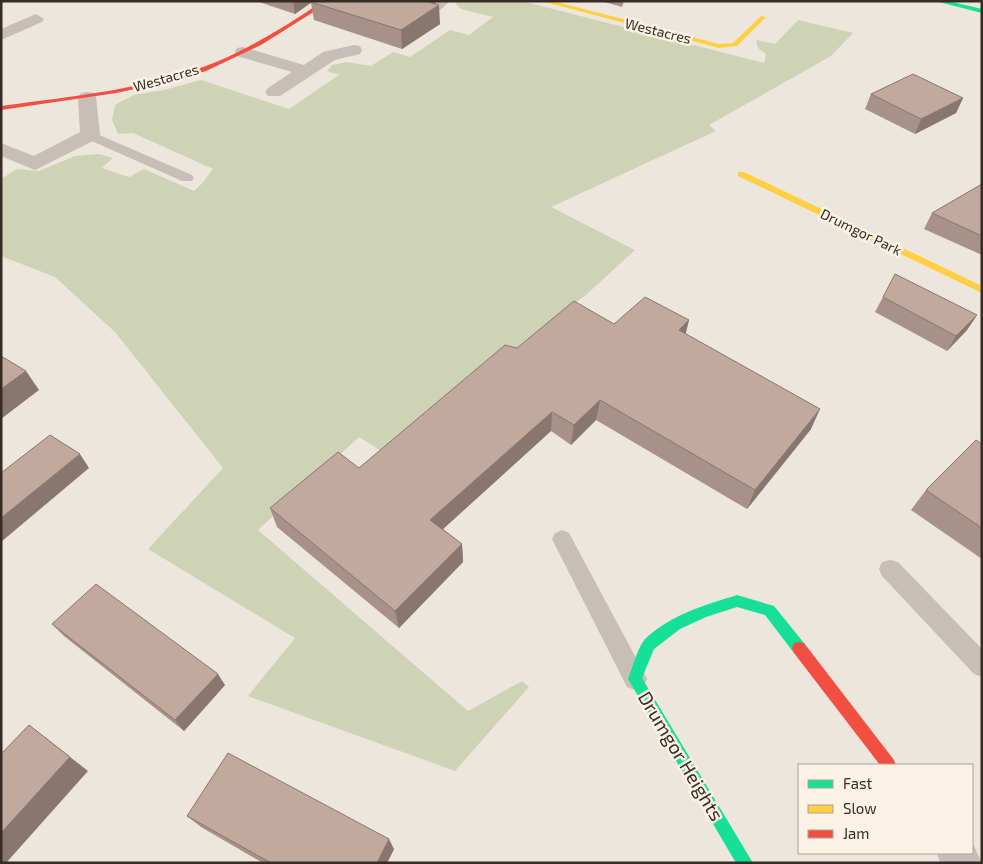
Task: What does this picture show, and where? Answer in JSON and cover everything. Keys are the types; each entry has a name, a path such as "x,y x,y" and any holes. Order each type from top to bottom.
{"street":[{"name":"Westacres","path":"544,1 719,46 735,45 762,17"},
{"path":"938,1 982,11"},
{"name":"Westacres","path":"1,108 87,98 149,85 184,75 243,52 286,29 321,2"},
{"path":"3,33 36,18"},
{"path":"274,92 329,56 354,50"},
{"path":"243,52 306,70"},
{"path":"1,148 35,164 90,136 87,98"},
{"name":"Drumgor Park","path":"740,174 982,290"},
{"name":"Drumgor Heights","path":"745,863 635,679 649,645 675,625 703,612 737,601 769,610 888,764"}],"lane":[{"path":"90,136 187,178"},
{"path":"562,539 635,679"},
{"path":"890,569 982,666"}],"green space":[{"path":"457,1 522,1 764,63 766,54 758,48 756,40 775,44 798,20 853,33 831,56 709,125 716,131 551,207 635,250 587,294 381,451 359,437 258,530 468,711 522,681 529,687 455,771 248,696 295,638 148,549 223,468 115,332 55,277 1,256 1,179 17,169 39,171 75,156 99,154 113,158 102,168 129,177 144,169 194,191 213,169 133,133 118,134 112,120 115,105 134,95 164,90 201,80 289,109 339,75 327,71 332,65 346,62 371,66 393,52 410,57 450,30 469,35 493,17 461,9 456,4"}],"building":[{"path":"312,1 430,1 439,5 401,30"},
{"path":"913,74 963,98 921,119 871,94"},
{"path":"982,184 982,236 932,213"},
{"path":"895,274 977,315 956,336 883,297"},
{"path":"645,297 689,320 679,330 820,409 755,490 600,400 574,425 552,412 430,520 462,544 395,611 270,508 338,452 359,468 505,345 517,348 574,301 614,324"},
{"path":"1,356 26,371 1,389"},
{"path":"50,435 80,454 1,518 1,473"},
{"path":"976,440 982,444 982,528 926,490"},
{"path":"96,584 218,674 175,720 52,624"},
{"path":"29,725 70,757 1,833 1,754"},
{"path":"228,753 389,839 377,863 271,863 187,816"}],"traffic: fast":[{"path":"938,1 982,11"},
{"path":"745,863 635,679 649,645 675,625 703,612 737,601 769,610 799,648"}],"traffic: slow":[{"path":"544,1 719,46 735,45 763,17"},
{"path":"741,174 982,290"}],"traffic: jam":[{"path":"1,108 116,91 203,69 259,44 328,1"},
{"path":"799,648 888,764"}]}
